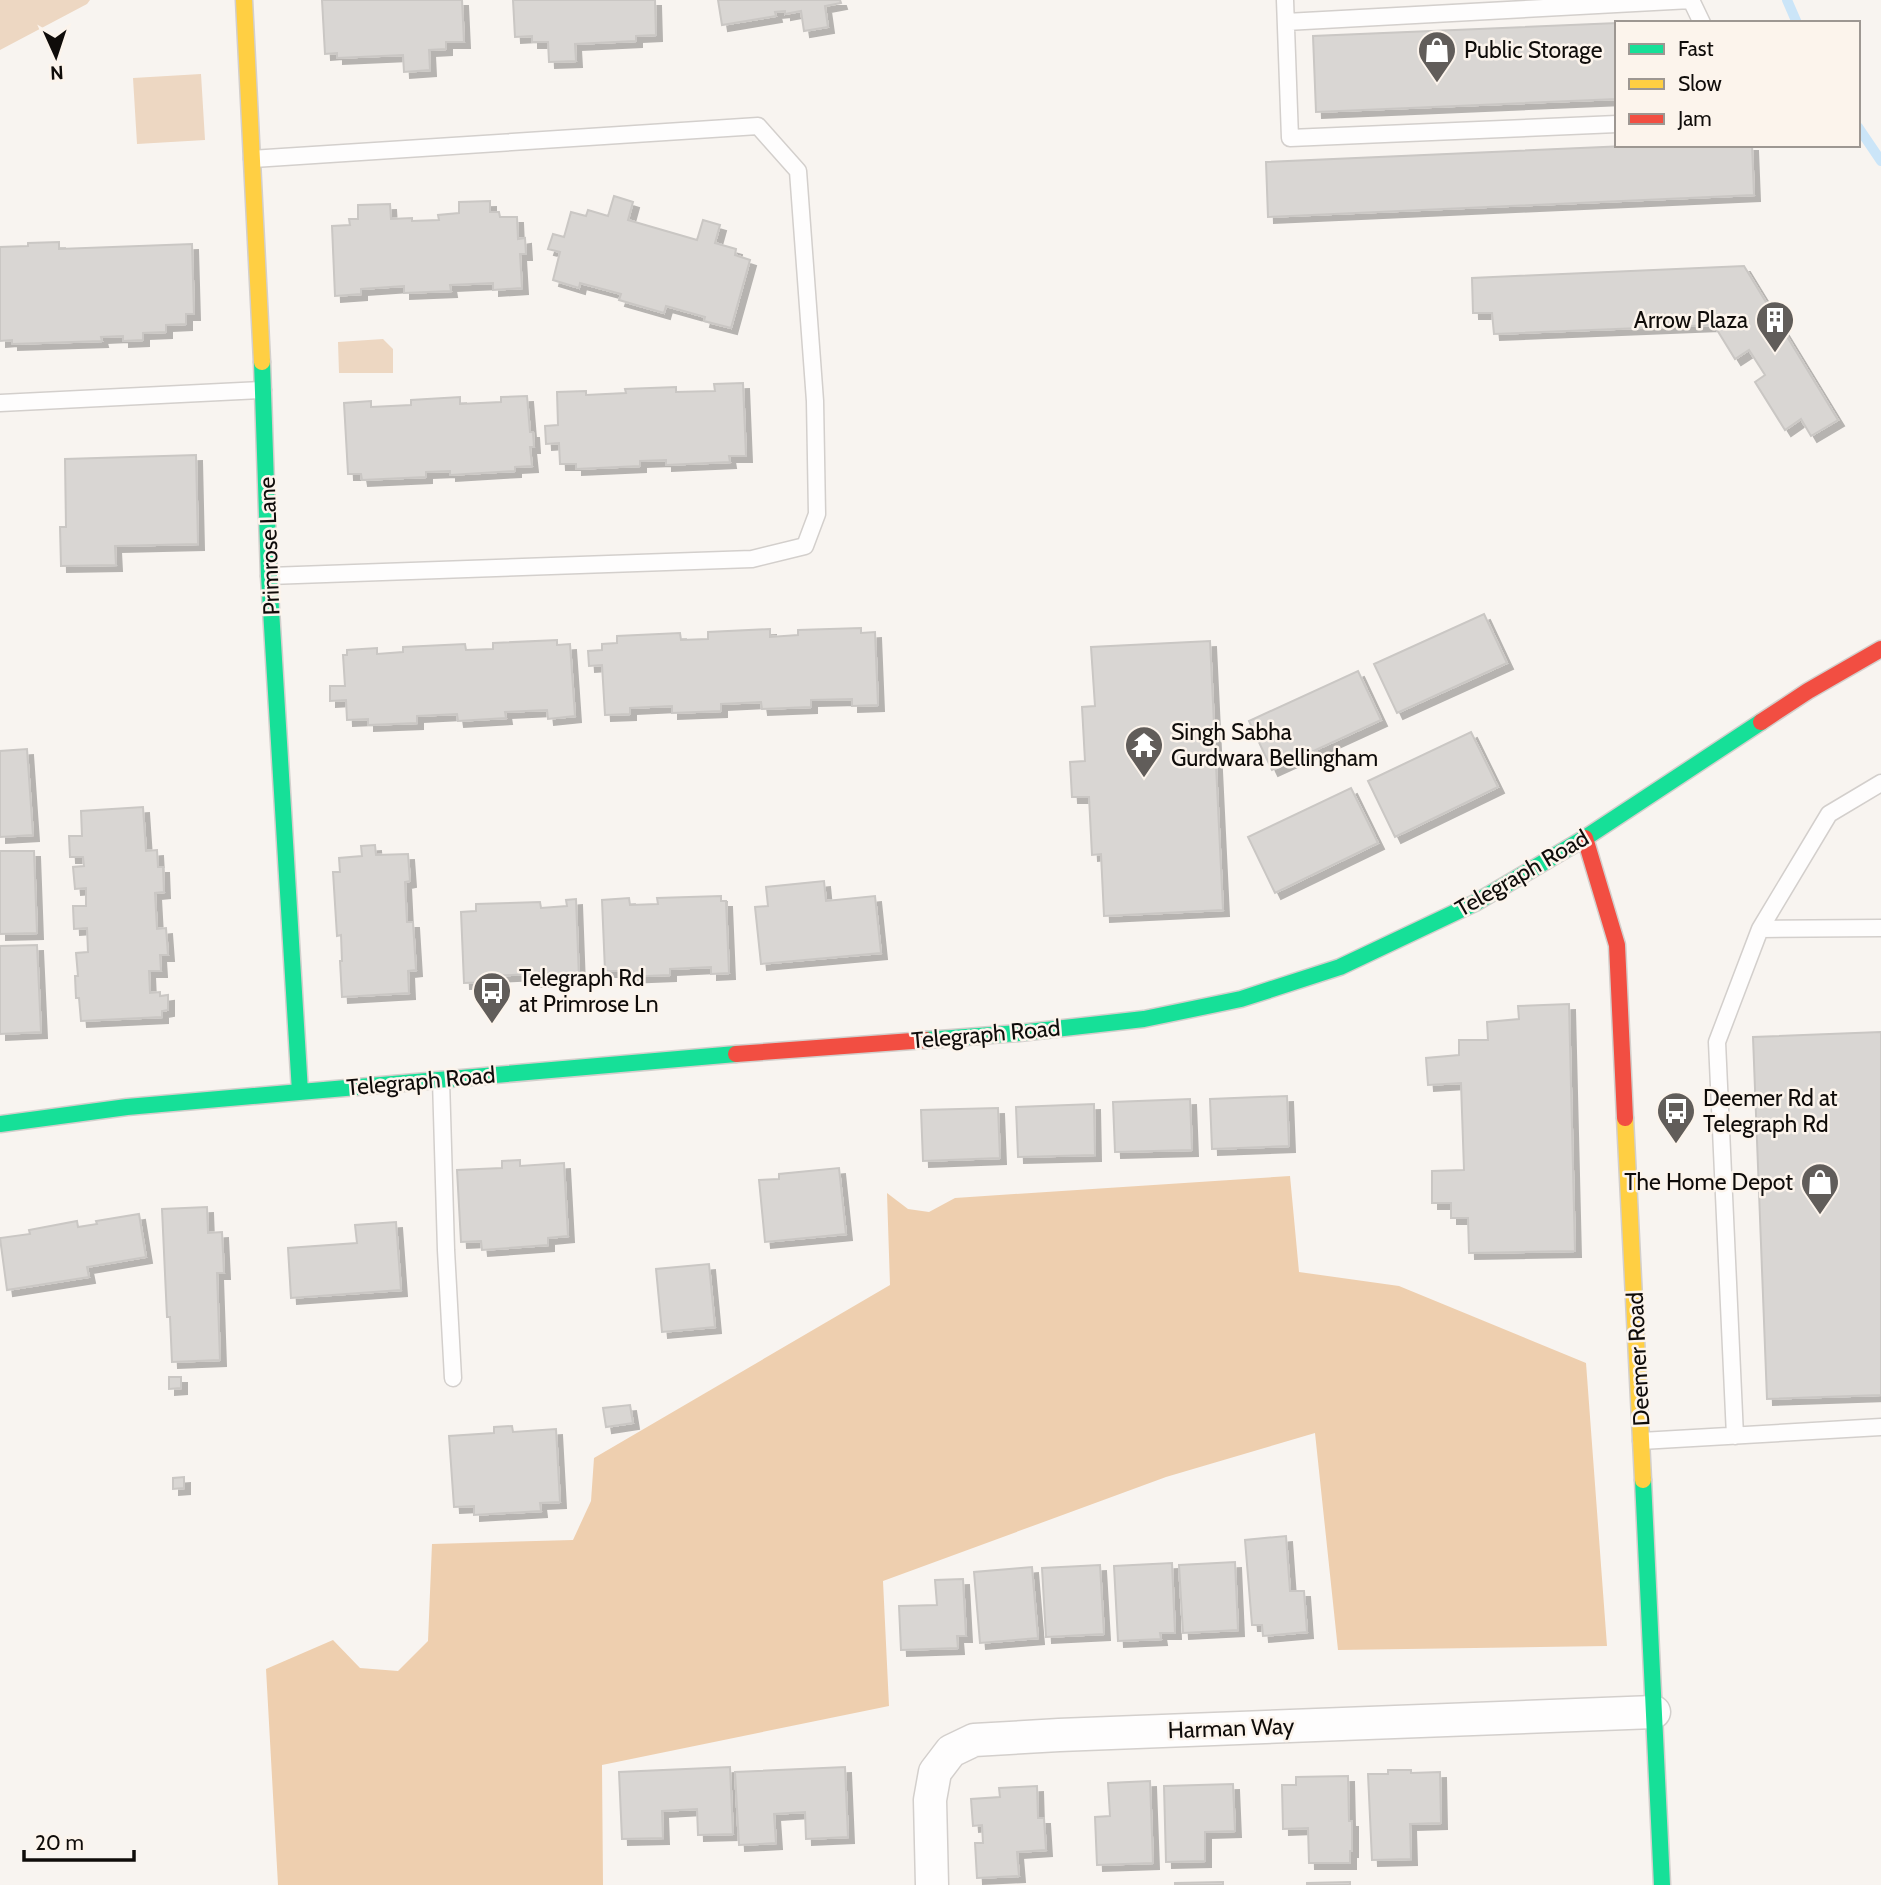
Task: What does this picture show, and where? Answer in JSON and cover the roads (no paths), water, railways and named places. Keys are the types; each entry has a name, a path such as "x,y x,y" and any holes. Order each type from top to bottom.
{"street":[{"name":"Primrose Lane","path":"244,0 269,576 300,1092"},
{"name":"Telegraph Road","path":"0,1124 127,1107 765,1051 1019,1033 1144,1019 1241,999 1340,967 1475,903 1585,838 1808,691 1881,649"},
{"name":"Deemer Road","path":"1585,838 1617,945 1662,1885"},
{"name":"Harman Way","path":"932,1885 930,1800 936,1772 951,1751 974,1740 1654,1712"}],"lane":[{"path":"1286,0 1290,138 1615,124"},
{"path":"1286,22 1691,0 1701,21"},
{"path":"252,159 758,127 798,171 815,401 817,514 805,546 752,559 269,576"},
{"path":"0,403 263,390"},
{"path":"1735,1436 1717,1042 1760,929 1829,814 1881,783"},
{"path":"1760,929 1881,928"},
{"path":"441,1080 453,1378"},
{"path":"1641,1441 1881,1427"}],"waterway":[{"path":"1787,0 1796,21"},
{"path":"1860,130 1881,161"}],"place":[{"name":"Public Storage","path":"1437,84"},
{"name":"Arrow Plaza","path":"1775,354"},
{"name":"Singh Sabha Gurdwara Bellingham","path":"1144,779"},
{"name":"Telegraph Rd at Primrose Ln","path":"492,1025"},
{"name":"Deemer Rd at Telegraph Rd","path":"1676,1145"},
{"name":"The Home Depot","path":"1820,1216"}]}
